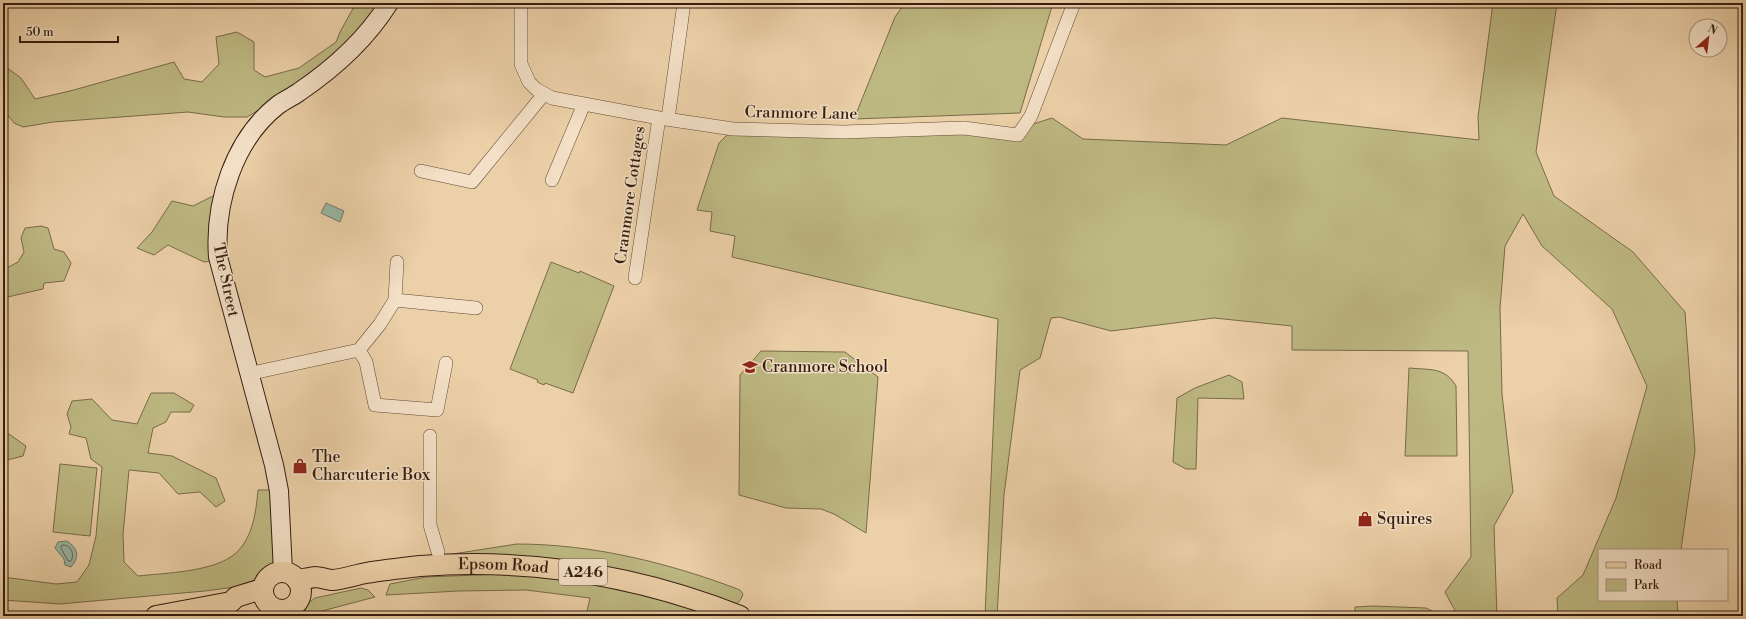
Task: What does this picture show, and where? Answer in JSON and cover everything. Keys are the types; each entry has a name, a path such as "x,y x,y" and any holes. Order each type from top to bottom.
{"main road":[{"name":"Epsom Road","path":"265,597 266,579 271,574 318,589 332,580 419,566 508,564 594,573 650,586 698,600 740,616"},
{"path":"156,616 231,602 238,604 265,597 279,610 287,613 294,606 294,582"}],"street":[{"name":"The Street","path":"294,582 279,491 267,439 222,275 217,245 218,222 221,206 233,166 242,147 254,130 278,105 299,92 346,53 368,32 389,3"},
{"name":"Cranmore Lane","path":"521,3 521,64 529,82 544,94 552,98 663,119 733,129 843,132 964,128 1018,135 1031,116 1074,3"},
{"name":"Cranmore Cottages","path":"635,278 684,3"},
{"path":"421,171 472,182 544,94"},
{"path":"552,180 584,104"},
{"path":"248,374 359,350 380,324 395,300 397,262"},
{"path":"395,300 476,308"},
{"path":"359,350 366,362 375,405 437,410 446,363"},
{"path":"430,436 430,525 438,552"}],"green space":[{"path":"356,3 379,3 364,25 340,50 272,102 247,117 224,117 188,112 53,122 23,127 14,123 3,109 3,65 21,78 35,99 70,91 174,62 184,79 202,82 219,64 216,37 237,32 254,42 254,70 265,77 299,68 336,42"},
{"path":"905,3 1053,3 1020,113 854,119 895,17"},
{"path":"1493,3 1557,3 1536,152 1554,196 1633,252 1685,312 1695,451 1681,549 1598,549 1598,601 1677,601 1678,616 1558,616 1557,598 1583,575 1616,498 1647,386 1612,309 1542,246 1523,214 1505,246 1500,308 1502,394 1513,492 1494,526 1497,616 1458,616 1445,592 1471,557 1468,351 1292,350 1292,326 1214,318 1111,331 1059,317 1051,318 1040,358 1020,370 1004,495 997,616 985,616 998,319 732,257 735,236 710,231 712,212 697,210 719,143 733,129 1002,134 1052,118 1083,139 1226,145 1282,118 1479,140 1478,117"},
{"path":"213,196 218,197 213,261 204,262 168,245 154,255 137,248 152,232 172,201 193,206"},
{"path":"41,226 48,228 54,249 64,252 71,263 64,281 44,283 43,289 3,298 3,270 18,262 24,252 21,238 25,228"},
{"path":"551,262 579,273 580,271 614,286 573,393 545,383 544,385 537,382 538,380 510,369"},
{"path":"761,351 845,352 878,377 866,533 834,514 821,509 786,508 739,495 740,375"},
{"path":"1409,368 1442,372 1452,380 1456,386 1457,456 1405,456"},
{"path":"1229,375 1242,382 1244,399 1198,398 1196,469 1186,469 1173,462 1177,398 1195,388"},
{"path":"151,393 174,393 194,405 190,412 171,412 166,422 153,428 148,453 172,456 216,478 225,501 216,507 200,492 178,494 159,473 129,470 123,535 124,562 138,576 203,568 227,559 242,547 250,532 255,515 258,490 272,490 274,560 266,575 250,585 205,591 60,604 3,600 3,577 56,584 77,582 89,565 96,536 102,467 91,459 86,438 69,434 71,427 67,414 72,401 92,399 112,420 137,424"},
{"path":"3,430 26,446 23,456 3,461"},
{"path":"60,464 97,468 90,536 53,532"},
{"path":"517,544 574,547 630,557 686,571 740,590 743,594 737,604 729,604 681,585 647,576 446,555"},
{"path":"531,573 580,578 726,616 586,616 590,598 526,590 459,591 386,595 390,584 426,577"},
{"path":"361,588 368,590 375,597 307,615 304,606 315,598"},
{"path":"1373,606 1426,608 1442,616 1355,616 1355,607"}],"water":[{"path":"326,203 344,211 340,222 321,213"},
{"path":"67,541 74,547 77,556 71,567 65,565 64,559 55,548 58,542"}],"place":[{"name":"Cranmore School","path":"750,367"},
{"name":"The Charcuterie Box","path":"300,466"},
{"name":"Squires","path":"1365,519"}]}
